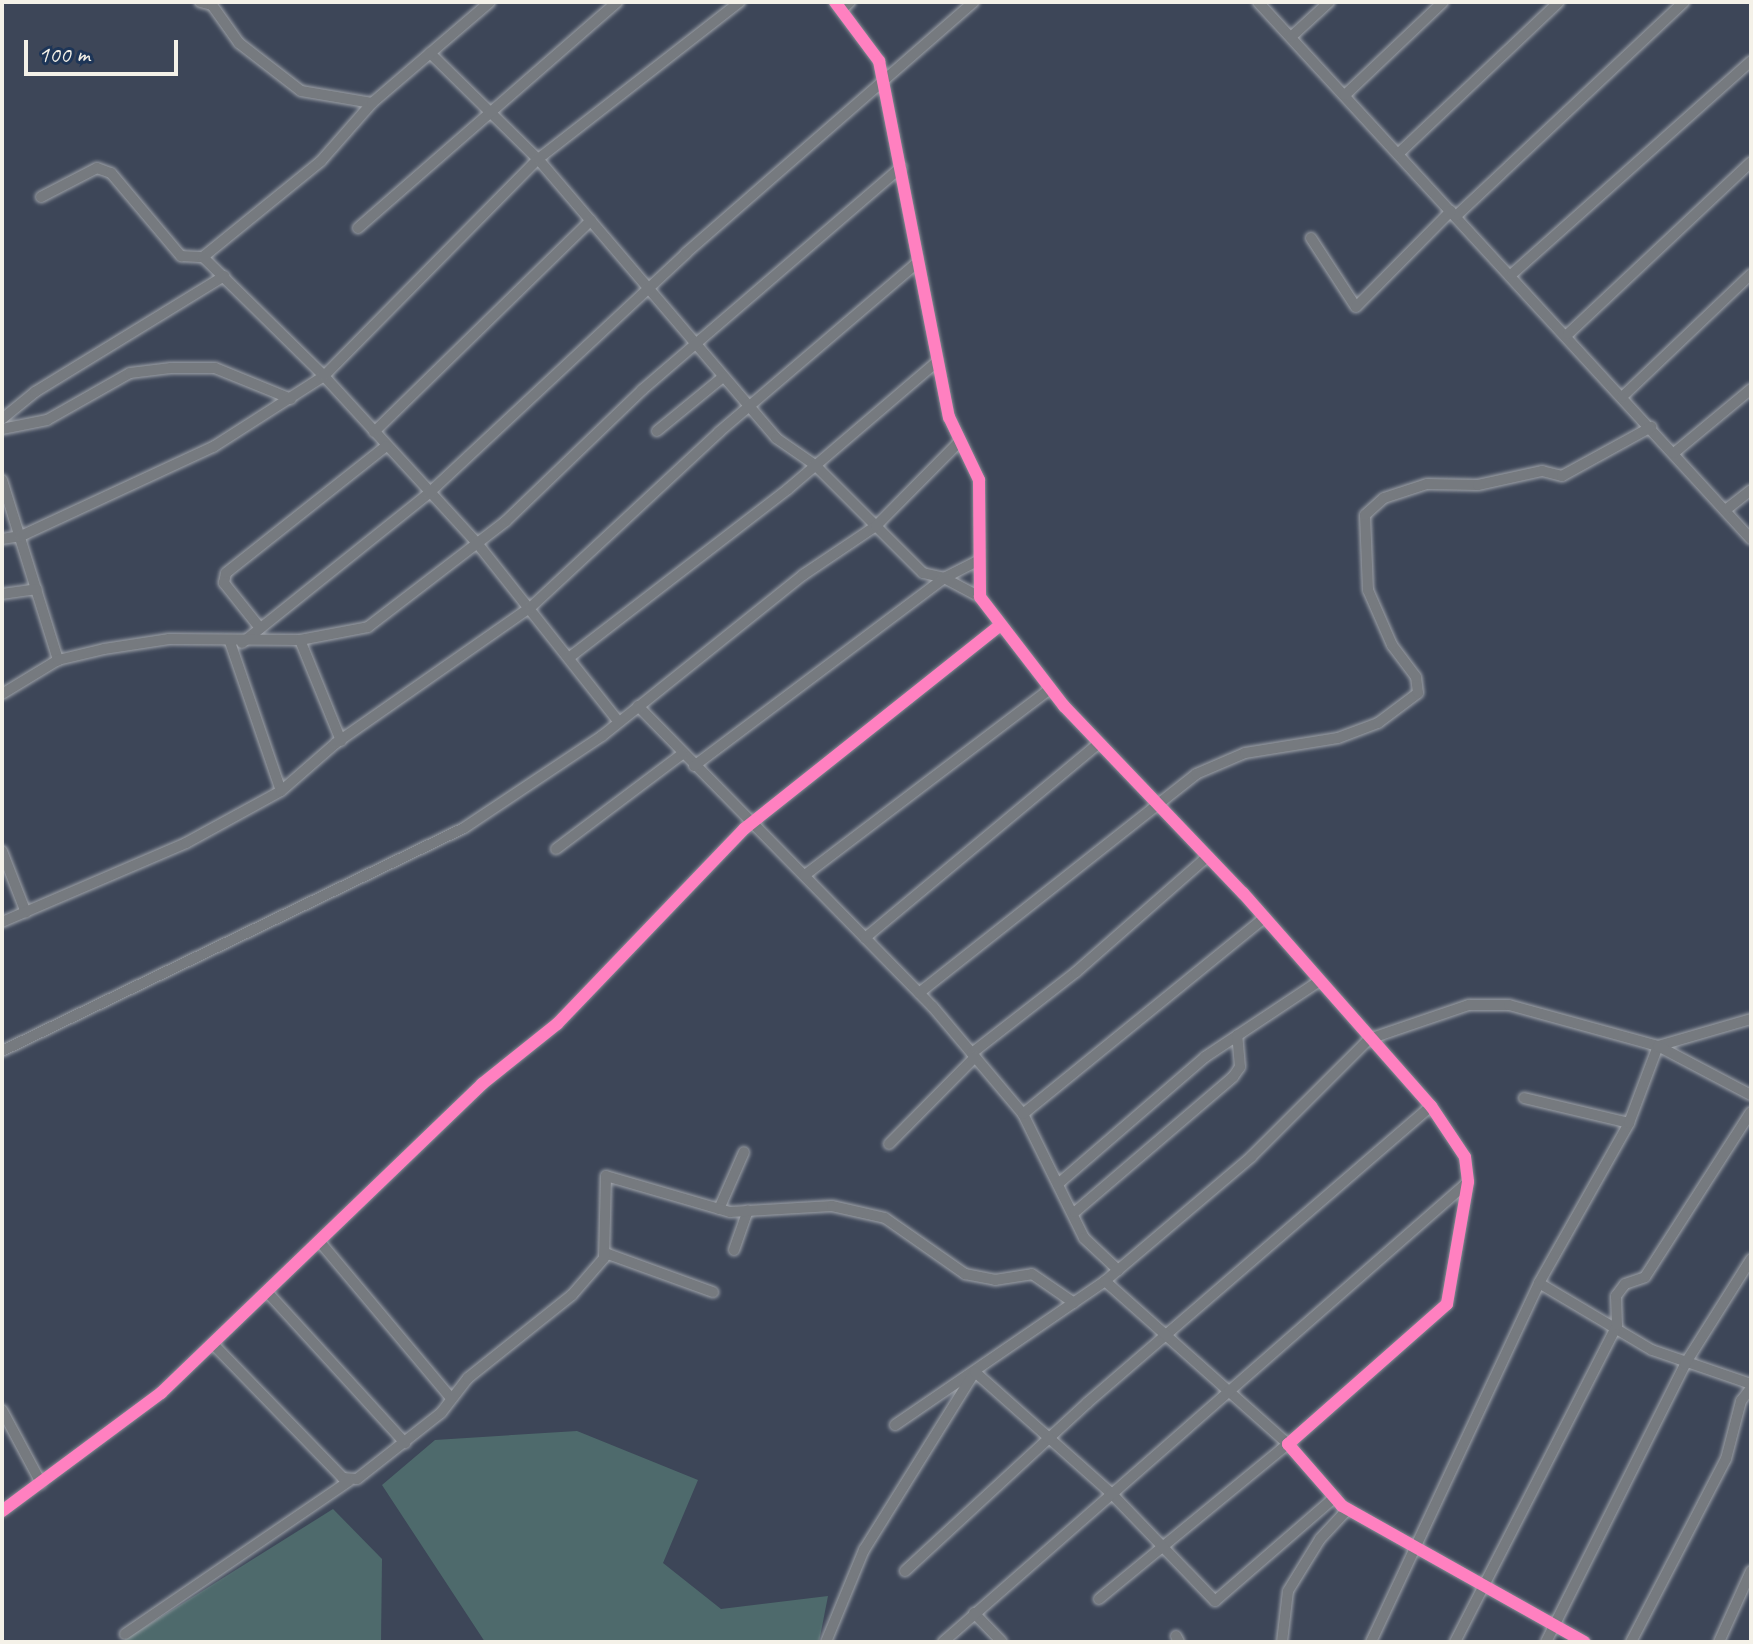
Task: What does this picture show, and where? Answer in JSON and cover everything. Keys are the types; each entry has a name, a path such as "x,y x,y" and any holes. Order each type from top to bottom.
{"street":[{"path":"200,2 212,5 239,43 301,91 372,103"},
{"path":"203,257 321,161 372,103 490,2"},
{"path":"358,228 617,2"},
{"path":"2,539 21,536 213,447 324,376 538,159 740,2"},
{"path":"850,2 838,6 879,61 885,83 938,361 959,442 979,480 983,509 975,562 980,597 999,626 1098,744 1264,918 1431,1106 1465,1157 1468,1182 1455,1229 1452,1287 1439,1316 1099,1599"},
{"path":"242,643 428,494 649,288 974,2"},
{"path":"1258,2 1728,508 1751,539"},
{"path":"1291,37 1329,2"},
{"path":"1345,95 1443,2"},
{"path":"1398,154 1559,2"},
{"path":"1311,238 1356,307 1453,213 1684,2"},
{"path":"430,53 538,159 649,288 747,410 815,465 923,573 944,578 980,597"},
{"path":"1512,274 1751,61"},
{"path":"1568,334 1751,162"},
{"path":"2,694 58,660 169,639 242,643 300,640 368,627 477,543 696,345 901,167"},
{"path":"41,197 97,168 111,173 181,256 203,257 324,376 428,494 477,543 531,607 619,722"},
{"path":"374,432 591,220"},
{"path":"2,922 186,843 281,791 341,741 531,607 747,410 918,262"},
{"path":"1622,397 1751,274"},
{"path":"2,419 35,392 224,276"},
{"path":"570,657 815,465 938,361"},
{"path":"2,429 47,420 130,373 171,368 215,368 291,399"},
{"path":"657,431 723,377"},
{"path":"1674,453 1751,389"},
{"path":"919,993 1154,804 1196,774 1245,753 1338,738 1378,723 1418,693 1416,677 1392,645 1368,590 1365,515 1384,498 1427,484 1478,485 1542,471 1562,476 1651,427"},
{"path":"2,1051 464,828 619,722 803,575 876,526 959,442"},
{"path":"260,628 224,583 226,573 386,446"},
{"path":"2,480 58,660"},
{"path":"1728,508 1751,490"},
{"path":"694,766 944,578 975,562"},
{"path":"2,594 37,589"},
{"path":"2,1511 214,1345 482,1084 557,1024 754,821 999,626"},
{"path":"300,640 341,741"},
{"path":"230,642 281,791"},
{"path":"805,875 1050,689"},
{"path":"638,706 694,766 754,821 974,1055 1023,1114 1089,1245 1118,1270"},
{"path":"865,938 1098,744"},
{"path":"556,849 682,754"},
{"path":"2,851 26,913"},
{"path":"889,1144 974,1055 1076,972 1207,857"},
{"path":"1023,1114 1264,918"},
{"path":"1058,1184 1237,1035 1318,982"},
{"path":"895,1425 1105,1281 1251,1157 1369,1039 1469,1005 1509,1005 1658,1046 1751,1095"},
{"path":"1658,1046 1751,1019"},
{"path":"1075,1212 1233,1077 1240,1067 1237,1035"},
{"path":"1371,1642 1539,1283 1629,1123 1658,1046"},
{"path":"1524,1098 1629,1123"},
{"path":"905,1571 1166,1335 1431,1106"},
{"path":"1455,1642 1617,1325 1616,1296 1625,1284 1645,1277 1751,1112"},
{"path":"719,1209 744,1152"},
{"path":"125,1634 405,1443 451,1398 572,1295 605,1253 606,1176 719,1209 832,1206 885,1218 965,1274 995,1280 1032,1274 1074,1303"},
{"path":"943,1642 1468,1182"},
{"path":"734,1250 748,1210"},
{"path":"320,1242 451,1398"},
{"path":"605,1253 713,1292"},
{"path":"1546,1642 1685,1364 1751,1259"},
{"path":"1105,1281 1288,1444 1348,1509 1413,1551 1584,1642"},
{"path":"1539,1283 1685,1364 1751,1386 1741,1401 1726,1459 1631,1642"},
{"path":"269,1294 405,1443"},
{"path":"214,1345 349,1481"},
{"path":"975,1372 1111,1493 1165,1545 1215,1601 1335,1497"},
{"path":"826,1642 864,1550 975,1372"},
{"path":"2,1410 41,1483"},
{"path":"1282,1642 1288,1591 1320,1539 1348,1509"},
{"path":"1719,1642 1751,1571"},
{"path":"974,1613 1002,1642"}],"green space":[{"path":"577,1431 698,1480 663,1563 721,1609 828,1596 819,1642 485,1642 382,1485 435,1440"},
{"path":"333,1509 382,1559 381,1642 121,1642"}],"cycle path":[{"path":"835,2 879,61 949,417 979,480 980,597 1064,706 1243,893 1431,1106 1465,1157 1468,1182 1447,1304 1288,1444 1342,1506 1584,1642"},
{"path":"2,1511 161,1393 482,1084 557,1024 744,829 999,626"}]}
